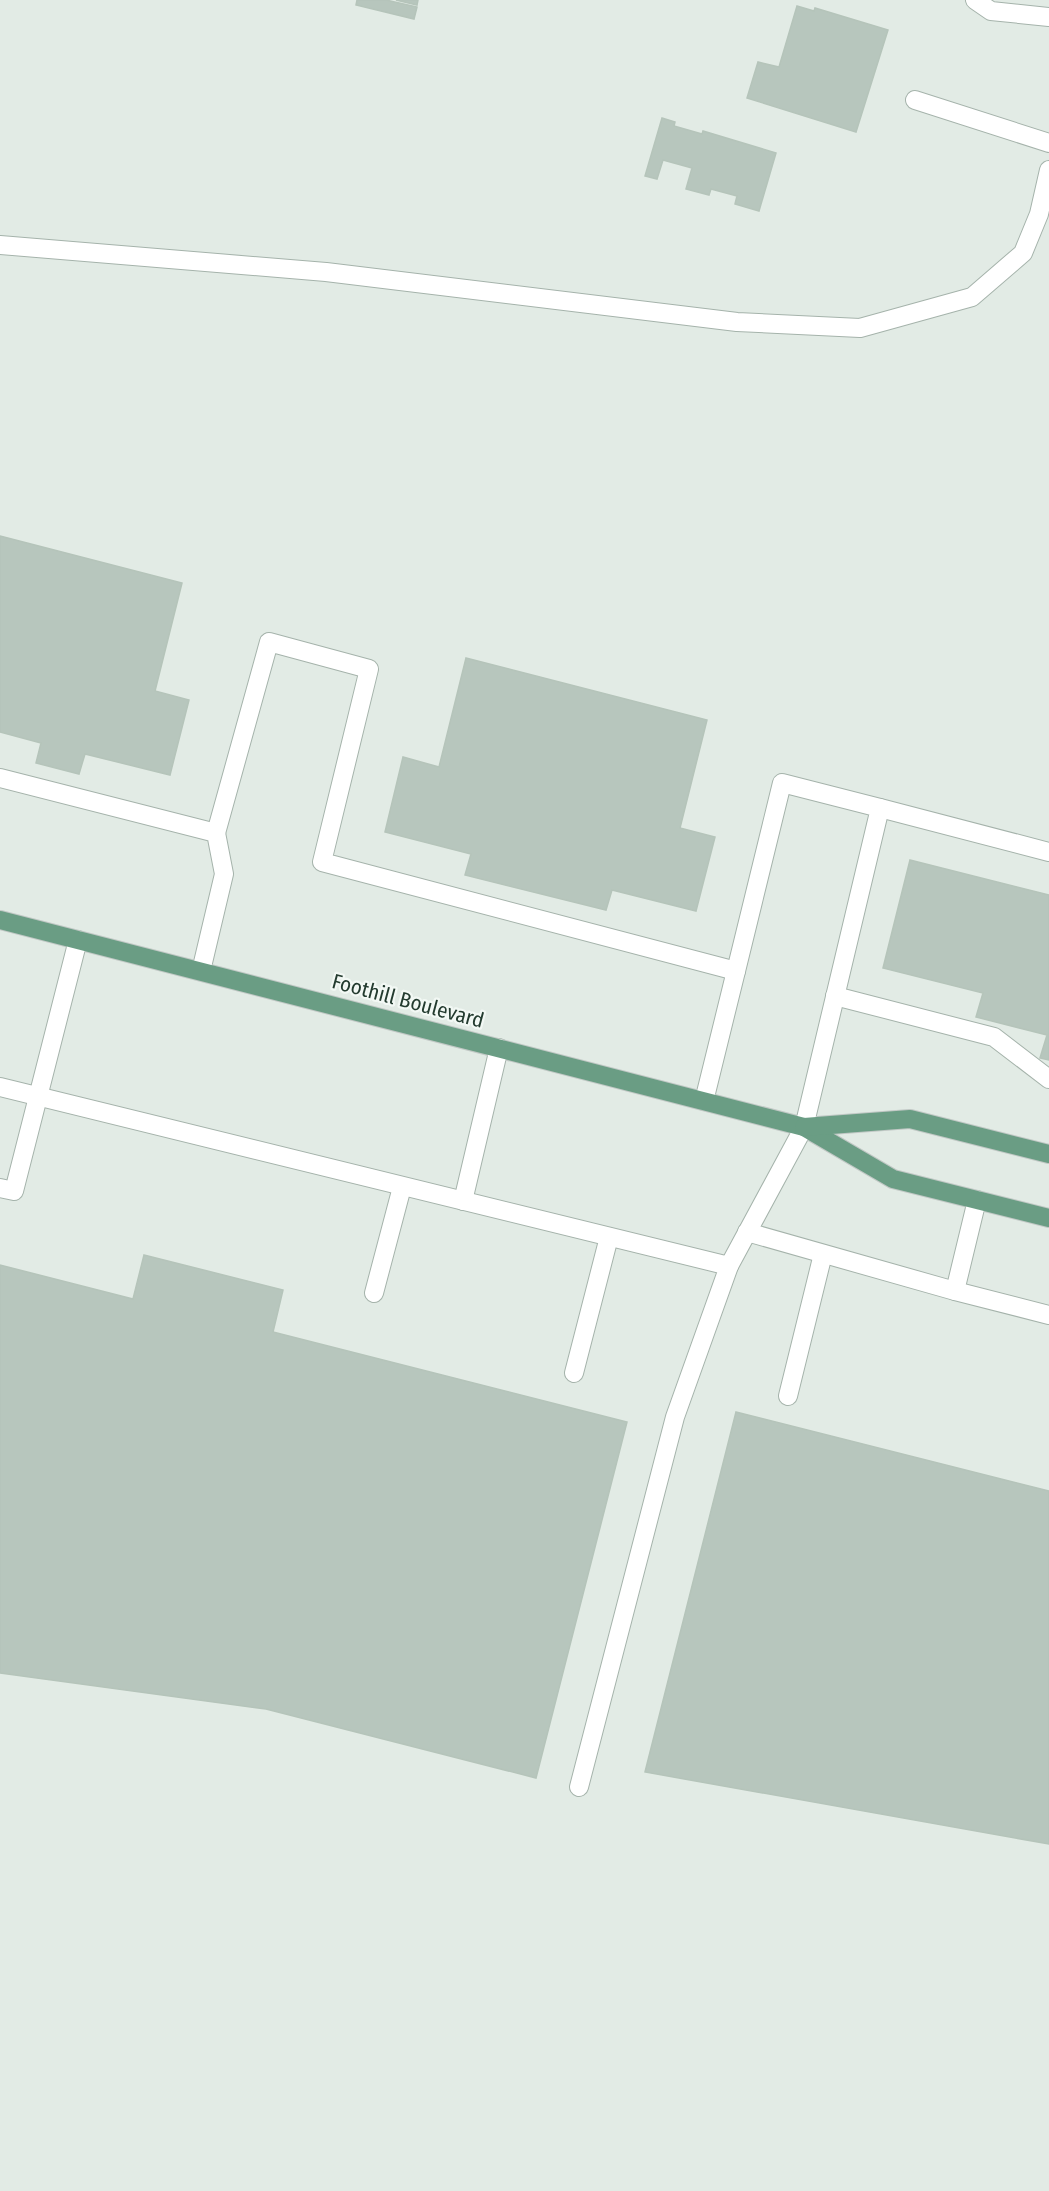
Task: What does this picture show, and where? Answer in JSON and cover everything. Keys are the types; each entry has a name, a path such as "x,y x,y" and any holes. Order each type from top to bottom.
{"main road":[{"name":"Foothill Boulevard","path":"0,920 804,1126 893,1179 1049,1218"},
{"name":"Foothill Boulevard","path":"804,1126 910,1119 1049,1154"}],"lane":[{"path":"975,0 991,11 1049,16"},
{"path":"915,100 1049,143"},
{"path":"0,245 326,272 737,322 860,328 972,297 1023,253 1039,214 1049,170"},
{"path":"201,971 224,874 216,833 269,642 369,669 322,862 735,971"},
{"path":"0,778 216,833"},
{"path":"704,1101 782,783 1049,852"},
{"path":"579,1787 675,1418 729,1266 804,1126 880,808"},
{"path":"0,1188 14,1191 78,940"},
{"path":"835,996 994,1037 1049,1079"},
{"path":"463,1202 499,1048"},
{"path":"0,1086 729,1266"},
{"path":"374,1293 402,1187"},
{"path":"955,1291 977,1200"},
{"path":"747,1232 1049,1315"},
{"path":"574,1373 609,1237"},
{"path":"788,1396 823,1254"}],"building":[{"path":"357,0 386,0 417,7 414,19 356,5"},
{"path":"396,0 418,0 417,5"},
{"path":"797,6 814,11 815,8 888,30 856,132 747,98 758,62 779,67"},
{"path":"662,118 675,122 674,126 702,134 703,131 776,153 759,211 735,204 737,196 711,189 709,195 686,189 692,168 663,160 657,179 645,176"},
{"path":"0,536 182,583 155,691 189,700 170,775 85,754 79,774 36,763 41,743 0,732"},
{"path":"466,658 707,720 680,828 715,837 696,911 612,890 606,910 465,875 471,854 385,832 403,757 439,767"},
{"path":"910,860 1049,895 1049,1060 1040,1058 1047,1035 976,1017 983,993 883,968"},
{"path":"144,1255 283,1290 273,1332 627,1422 536,1778 266,1709 0,1673 0,1265 133,1299"},
{"path":"736,1412 1049,1491 1049,1844 645,1772"}]}
